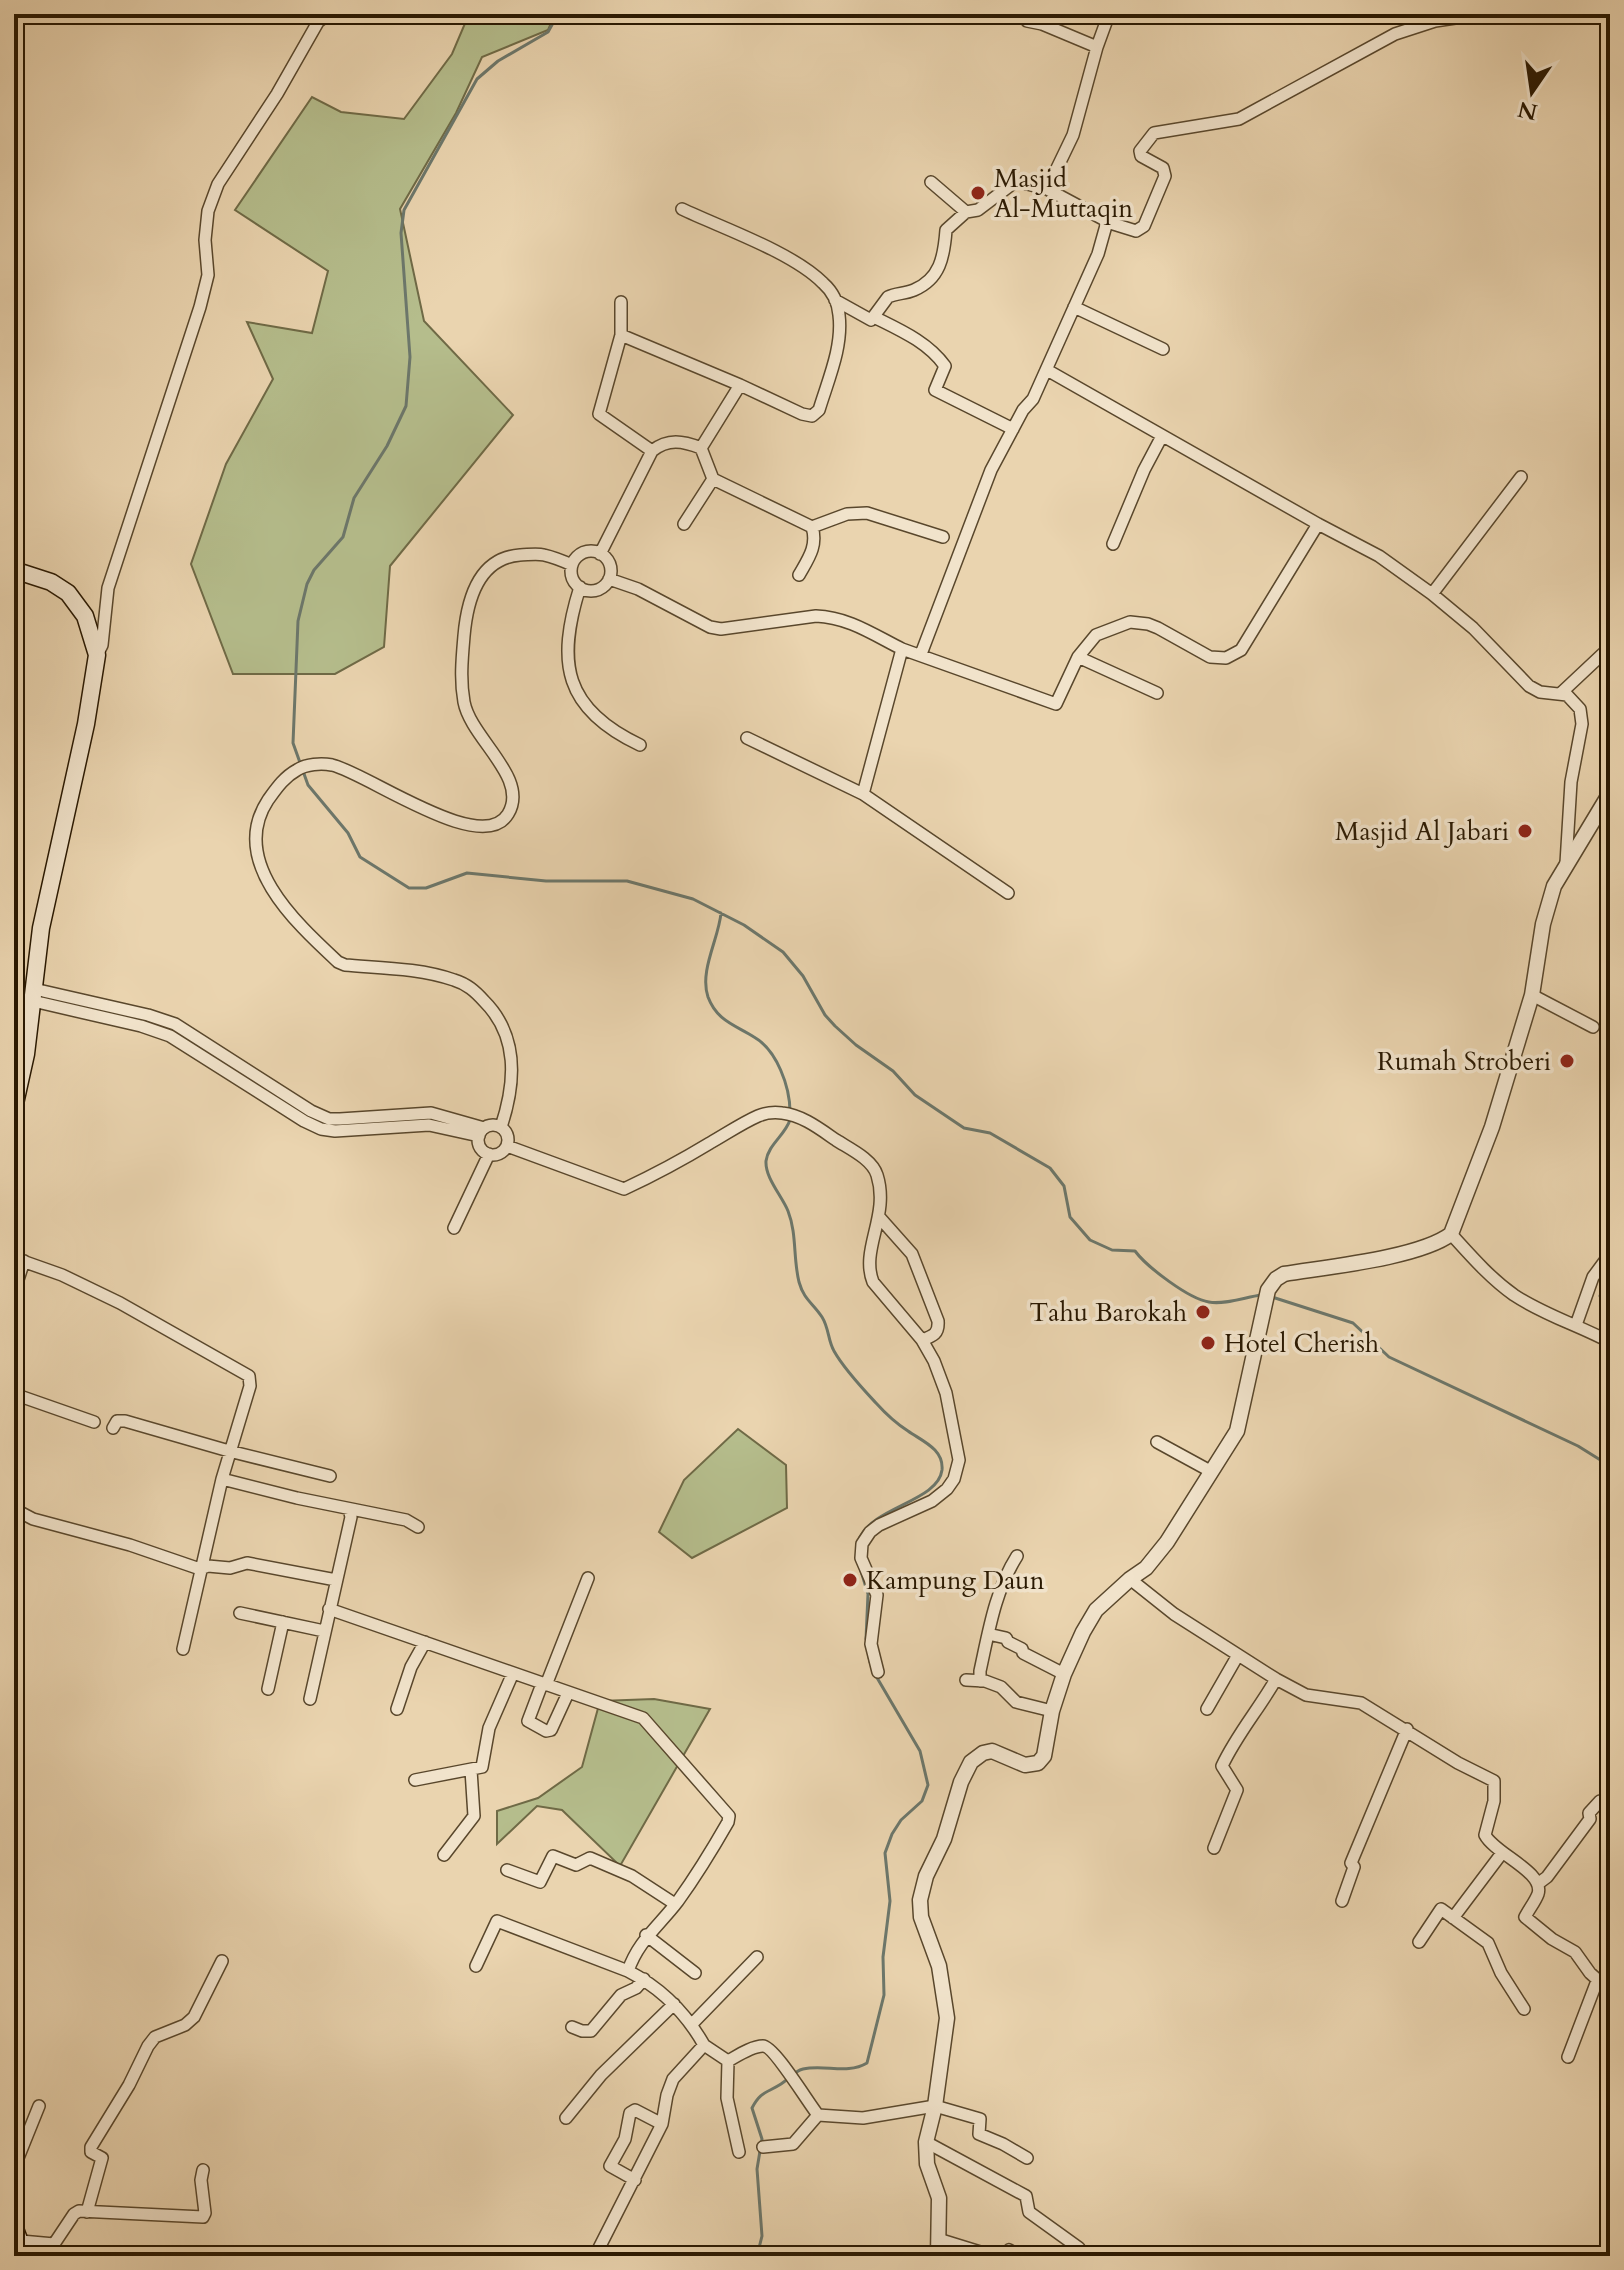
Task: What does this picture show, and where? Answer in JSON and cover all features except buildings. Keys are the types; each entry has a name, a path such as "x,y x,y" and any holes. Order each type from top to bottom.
{"main road":[{"path":"14,570 51,582 68,593 85,616 97,655 86,724 41,928 26,1054 14,1108"}],"street":[{"path":"302,14 318,22"},
{"path":"97,655 102,645 108,588 117,555 208,275 205,240 208,211 218,184 277,94 318,22 328,14"},
{"path":"1047,189 1073,135 1109,14"},
{"path":"835,300 868,319 874,317 884,299 894,294 912,292 929,282 943,261 946,230 966,212 978,210 1016,181 1047,189 1107,222 1136,231 1144,226 1165,176 1163,168 1141,156 1140,151 1154,133 1239,119 1395,34 1435,21 1482,14"},
{"path":"1027,21 1042,24 1097,47"},
{"path":"931,182 966,212"},
{"path":"621,335 802,414 812,416 819,410 837,352 840,331 835,300 822,281 783,256 682,209"},
{"path":"921,654 991,470 1047,370 1098,254 1107,222"},
{"path":"621,302 621,335 599,414 652,451"},
{"path":"1074,307 1163,349"},
{"path":"874,317 931,349 942,361 945,366 935,390 1013,429"},
{"path":"1047,370 1379,556 1473,628 1529,686 1540,692 1561,693 1573,699 1580,709 1582,724 1571,782 1566,863"},
{"path":"701,448 740,385"},
{"path":"1113,544 1162,436"},
{"path":"600,554 652,451 668,442 680,441 701,448"},
{"path":"701,448 713,479 812,527 847,514 867,513 943,537"},
{"path":"1432,594 1521,477"},
{"path":"684,524 713,479"},
{"path":"609,579 638,589 710,627 721,629 831,616 902,649 1056,704 1078,657 1096,635 1130,622 1158,628 1210,657 1226,658 1241,650 1318,524"},
{"path":"799,575 813,548 815,538 812,527"},
{"path":"587,552 600,554 610,565 609,579 597,590 580,587 572,577 572,565 587,552"},
{"path":"501,1127 512,1080 512,1054 505,1029 495,1012 471,988 453,980 338,962 300,928 269,885 255,855 259,814 278,786 297,769 313,764 333,765 423,809 477,828 493,827 506,818 514,802 511,781 472,724 465,707 461,678 466,614 477,581 495,562 510,556 540,554 572,565"},
{"path":"580,587 568,627 566,657 570,676 584,703 600,722 613,733 640,745"},
{"path":"1561,693 1610,647"},
{"path":"863,794 902,649"},
{"path":"1078,657 1157,693"},
{"path":"747,738 863,794 1008,893"},
{"path":"938,2256 939,2198 927,2164 926,2142 935,2106 947,2018 939,1966 921,1917 920,1900 926,1876 944,1839 961,1782 971,1762 983,1753 992,1751 1025,1765 1038,1763 1044,1756 1052,1711 1064,1674 1096,1610 1146,1568 1167,1542 1237,1431 1267,1296 1276,1279 1284,1274 1394,1255 1443,1241 1451,1234 1492,1127 1532,995 1543,924 1554,886 1610,793"},
{"path":"34,995 163,1020 186,1030 311,1111 329,1119 431,1113 481,1132"},
{"path":"34,995 170,1036 304,1121 327,1130 429,1125 481,1132 492,1125 501,1127 508,1135 507,1146 500,1154 489,1154 480,1147 481,1132"},
{"path":"1532,995 1593,1027"},
{"path":"265,1097 273,1086"},
{"path":"507,1146 624,1189 758,1116 787,1113 816,1126 860,1155 874,1169 881,1201 880,1218 871,1248 870,1276 922,1340 934,1361 946,1393 959,1460 954,1479 940,1495 879,1525 862,1544 861,1558 877,1595 871,1644 878,1672"},
{"path":"454,1228 489,1154"},
{"path":"880,1218 912,1254 938,1321 939,1330 934,1336 922,1340"},
{"path":"1451,1234 1491,1278 1515,1296 1610,1342"},
{"path":"1576,1325 1593,1277 1610,1254"},
{"path":"14,1292 19,1260 62,1275 120,1303 247,1373 250,1386 229,1451 183,1649"},
{"path":"14,1394 94,1422"},
{"path":"113,1428 117,1421 125,1421 330,1476"},
{"path":"1157,1442 1212,1472"},
{"path":"222,1479 406,1520 418,1527"},
{"path":"14,1509 33,1519 130,1545 200,1569 208,1566 230,1568 247,1563 336,1580"},
{"path":"310,1699 351,1517 349,1509"},
{"path":"980,1681 996,1599 1005,1575 1017,1556"},
{"path":"568,1693 551,1730 546,1731 528,1721 588,1578"},
{"path":"1130,1579 1174,1614 1276,1679 1306,1695 1361,1703 1458,1763 1494,1781 1494,1801 1485,1835 1490,1844 1532,1874 1539,1883"},
{"path":"329,1609 643,1718 729,1816 706,1860 675,1904 646,1935 628,1971"},
{"path":"240,1613 324,1631"},
{"path":"268,1689 283,1622"},
{"path":"988,1634 1006,1638 1023,1653 1064,1674"},
{"path":"397,1709 411,1667 425,1642"},
{"path":"1207,1709 1238,1655"},
{"path":"415,1780 483,1765 489,1728 513,1673"},
{"path":"1214,1848 1237,1790 1222,1766 1234,1740 1276,1679"},
{"path":"966,1680 1001,1687 1022,1704 1052,1711"},
{"path":"1342,1901 1354,1867 1351,1863 1407,1729"},
{"path":"444,1855 474,1816 471,1770"},
{"path":"1600,1801 1589,1813 1590,1819 1539,1883 1538,1893 1525,1917 1552,1939 1575,1952 1597,1981 1610,1991"},
{"path":"1453,1918 1502,1853"},
{"path":"507,1870 540,1882 555,1855 576,1865 590,1858 632,1876 675,1904"},
{"path":"1419,1942 1441,1909 1488,1943 1501,1973 1524,2009"},
{"path":"476,1966 497,1921 644,1979 674,2004 692,2024 704,2045 728,2061"},
{"path":"646,1935 695,1973"},
{"path":"692,2024 757,1957"},
{"path":"87,2212 102,2158 91,2152 91,2147 129,2085 148,2046 164,2031 185,2025 194,2017 222,1961"},
{"path":"572,2027 591,2031 621,1995 636,1988 644,1979"},
{"path":"1568,2057 1597,1981"},
{"path":"566,2118 601,2075 674,2004"},
{"path":"595,2256 662,2124 673,2079 704,2045"},
{"path":"728,2061 760,2047 770,2048 781,2059 818,2115 863,2118 935,2106 980,2119 978,2133 1027,2158"},
{"path":"728,2061 727,2098 739,2152"},
{"path":"14,2168 39,2106"},
{"path":"635,2180 610,2166 625,2139 630,2113 635,2110 662,2124"},
{"path":"763,2147 793,2144 818,2115"},
{"path":"926,2142 1026,2196 1029,2212 1079,2248"},
{"path":"18,2235 54,2244 74,2214 87,2212 203,2217 203,2170"},
{"path":"938,2239 993,2256"},
{"path":"1004,2256 1009,2250 1020,2256"}],"green space":[{"path":"469,14 555,14 548,30 482,57 456,113 400,209 424,321 513,415 390,566 384,647 335,674 233,674 191,564 226,464 273,379 247,322 312,333 328,271 235,210 312,97 341,112 404,119 452,54"},
{"path":"738,1429 786,1465 787,1508 692,1558 659,1532 684,1480"},
{"path":"654,1699 710,1709 620,1866 562,1810 537,1806 497,1844 497,1811 538,1798 582,1767 600,1701"}],"waterway":[{"path":"558,14 548,32 498,61 477,79 404,210 401,233 410,357 406,406 387,446 354,498 343,537 314,570 307,584 298,621 293,743 308,785 348,833 360,857 409,888 426,888 467,873 546,881 627,881 693,899 744,925 783,952 803,976 825,1015 835,1026 893,1071 915,1095 964,1128 990,1133 1050,1168 1064,1186 1070,1217 1090,1240 1112,1250 1135,1251 1169,1281 1201,1300 1221,1302 1261,1295"},
{"path":"721,913 706,976 708,997 716,1012 769,1051 785,1081 790,1112"},
{"path":"790,1120 770,1150 766,1167 791,1220 801,1288 822,1317 832,1347 848,1371 891,1418 931,1446 942,1463 938,1481 930,1489 879,1518 860,1537"},
{"path":"1610,1268 1600,1296 1610,1318"},
{"path":"1272,1297 1353,1323 1389,1357 1578,1446 1610,1466"},
{"path":"861,1571 868,1594 866,1639"},
{"path":"867,1646 870,1662"},
{"path":"757,2256 762,2236 757,2169 762,2139 752,2108 761,2095 800,2070 844,2069 867,2063 884,1995 883,1957 890,1901 885,1853 892,1834 901,1820 922,1801 928,1785 920,1751 876,1676"}],"place":[{"name":"Masjid Al-Muttaqin","path":"978,193"},
{"name":"Masjid Al Jabari","path":"1525,831"},
{"name":"Rumah Stroberi","path":"1567,1061"},
{"name":"Tahu Barokah","path":"1203,1312"},
{"name":"Hotel Cherish","path":"1208,1343"},
{"name":"Kampung Daun","path":"850,1580"}]}
